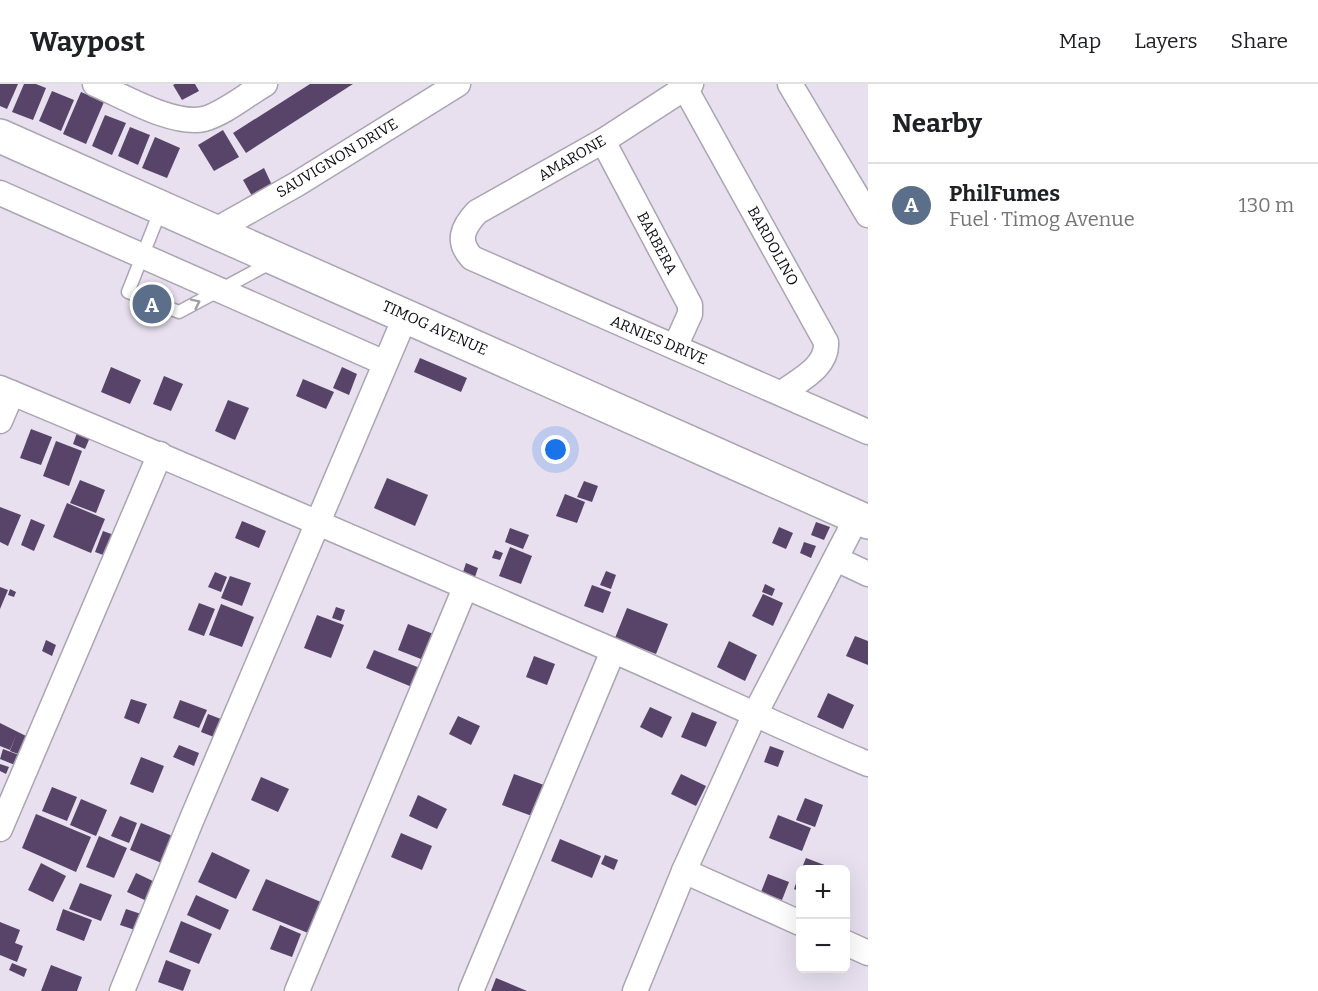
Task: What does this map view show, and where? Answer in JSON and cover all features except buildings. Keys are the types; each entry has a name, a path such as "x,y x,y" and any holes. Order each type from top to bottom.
{"main road":[{"name":"TIMOG AVENUE","path":"0,136 862,520"}],"street":[{"path":"95,84 174,117 204,119 262,85"},
{"path":"138,84 150,108"},
{"name":"SAUVIGNON DRIVE","path":"214,231 458,84"},
{"path":"790,84 868,215"},
{"name":"AMARONE","path":"462,237 465,225 477,212 603,141 688,86"},
{"name":"BARDOLINO","path":"688,86 826,342 824,358 818,365 782,393"},
{"name":"BARBERA","path":"603,141 690,304 690,314 675,347"},
{"path":"0,193 385,363"},
{"name":"ARNIES DRIVE","path":"462,237 464,250 472,258 868,432"},
{"path":"122,991 191,821 406,315"},
{"path":"0,421 6,391 318,522 613,651 754,716 868,764"},
{"path":"0,829 160,454"},
{"path":"635,991 684,870 754,716 836,559 862,520"},
{"path":"836,559 868,574"},
{"path":"297,991 465,588"},
{"path":"471,991 613,651"},
{"path":"684,870 796,921"},
{"path":"850,945 868,953"}],"lane":[{"path":"161,207 128,292 179,312 278,259"}],"place":[{"name":"PhilFumes","path":"152,304"}]}
